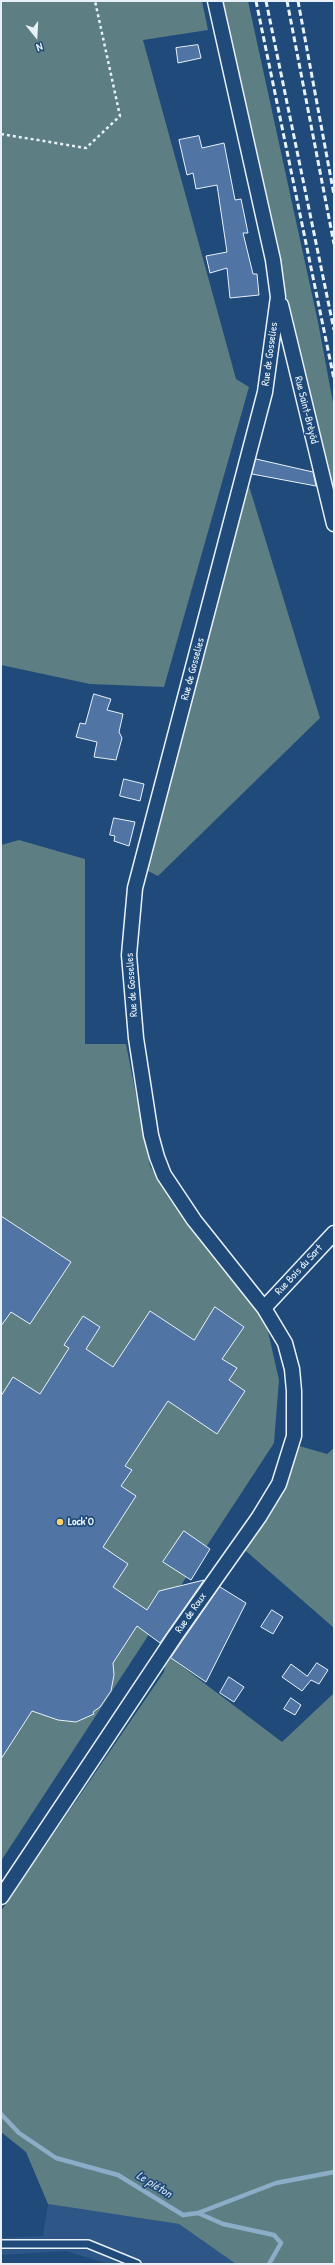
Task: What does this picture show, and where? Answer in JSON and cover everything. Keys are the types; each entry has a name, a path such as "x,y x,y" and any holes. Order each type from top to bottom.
{"street":[{"name":"Rue de Gosselies","path":"215,1 273,260 278,297 271,360 263,399 135,888 128,955 136,1038 151,1135 157,1158 164,1175 194,1220 264,1308"},
{"name":"Rue Saint-Brèyôd","path":"278,297 334,524"},
{"name":"Rue Bois du Sart","path":"264,1308 334,1233"},
{"name":"Rue de Roux","path":"1,1897 174,1636 259,1517 280,1484 294,1436 294,1391 292,1369 285,1343 264,1308"}],"lane":[{"path":"1,2244 88,2244 137,2264"}],"path":[{"path":"1,134 86,148 120,116 95,1"}],"shaded area":[{"path":"48,2204 179,2224 236,2264 108,2264 66,2251 1,2255 1,2238 43,2236"}],"green space":[{"path":"1,1 202,1 208,30 143,40 236,379 249,387 164,687 90,684 1,665"},
{"path":"220,1 248,1 318,322 334,408 334,508"},
{"path":"249,486 320,718 158,876 140,867"},
{"path":"19,840 85,859 85,1044 126,1044 150,1166 180,1212 265,1318 279,1380 274,1443 1,1861 1,845"},
{"path":"296,1445 327,1454 334,1448 334,1628 239,1545"},
{"path":"167,1655 282,1742 334,1693 334,2264 236,2264 179,2224 48,2204 26,2152 1,2132 1,1911 164,1672"}],"building":[{"path":"198,45 201,58 178,63 176,48"},
{"path":"199,136 202,148 224,143 235,200 241,199 248,233 243,233 253,274 257,274 259,295 230,298 227,268 210,273 206,256 227,252 217,185 196,189 193,173 187,175 179,140"},
{"path":"256,459 313,472 316,486 252,474"},
{"path":"94,694 111,699 107,710 123,714 119,732 122,738 116,760 94,757 97,742 76,737 80,723 85,724"},
{"path":"124,779 144,784 140,801 120,796"},
{"path":"114,818 135,822 129,846 114,841 115,836 110,835"},
{"path":"1,1216 71,1262 30,1324 11,1312 1,1326"},
{"name":"Lock’O","path":"215,1307 244,1327 222,1359 237,1368 229,1380 245,1391 217,1434 168,1401 125,1466 132,1470 121,1486 136,1496 103,1547 128,1564 113,1587 147,1610 159,1591 204,1580 160,1643 137,1626 113,1663 114,1675 111,1691 100,1707 93,1712 94,1714 76,1722 58,1720 32,1711 1,1759 1,1396 13,1377 40,1394 69,1348 64,1345 83,1316 100,1327 86,1349 113,1367 150,1311 194,1340"},
{"path":"184,1531 210,1549 191,1580 163,1562"},
{"path":"220,1587 246,1603 206,1682 171,1658"},
{"path":"272,1610 283,1617 273,1634 261,1627"},
{"path":"317,1663 328,1670 319,1684 311,1680 302,1691 282,1677 291,1664 307,1676"},
{"path":"229,1677 244,1687 234,1702 220,1693"},
{"path":"291,1698 301,1705 295,1715 284,1709"}],"waterway":[{"name":"Le piéton","path":"1,2114 19,2133 56,2158 118,2175 183,2215 198,2213 223,2224 274,2235 281,2243 269,2264"},
{"path":"198,2213 276,2183 334,2172"}],"railway":[{"path":"256,1 334,379"},
{"path":"266,1 334,330"},
{"path":"287,1 334,244"},
{"path":"298,1 334,195"}],"place":[{"name":"Lock’O","path":"60,1522"}]}
